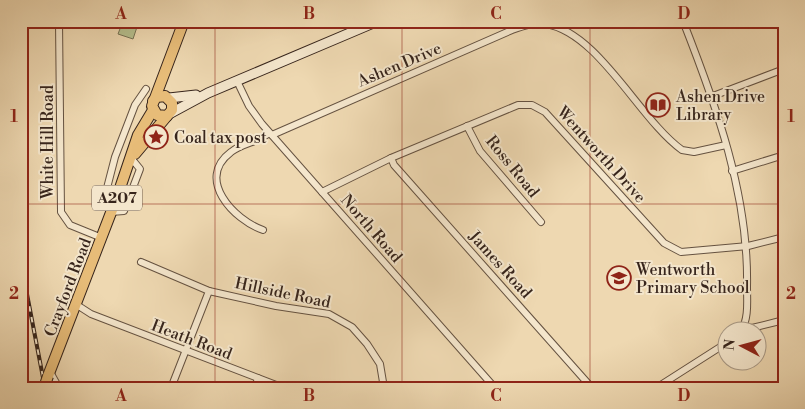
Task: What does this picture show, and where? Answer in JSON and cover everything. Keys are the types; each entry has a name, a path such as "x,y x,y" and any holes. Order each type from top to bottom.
{"main road":[{"name":"Crayford Road","path":"44,388 102,238 138,135 153,106 184,21"},
{"path":"208,93 183,98 158,97 153,106 157,115 169,114 208,93 378,21"},
{"path":"164,78 167,97 172,103 169,114"},
{"name":"Crayford Road","path":"131,158 169,114"}],"street":[{"name":"White Hill Road","path":"59,21 61,212 70,225 102,238"},
{"path":"683,21 713,96 726,145 748,246 747,308 744,322"},
{"name":"Ashen Drive","path":"271,134 512,30 542,24 564,30 586,45 682,150 694,152 726,145"},
{"path":"713,96 784,69"},
{"name":"North Road","path":"237,81 252,111 271,134 495,388"},
{"path":"117,197 109,192 108,188 115,158 135,104 146,89"},
{"name":"Wentworth Drive","path":"322,192 391,158 467,126 518,105 532,105 545,112 664,243 681,252 748,246 784,237"},
{"name":"Ross Road","path":"467,126 480,151 542,222"},
{"path":"126,131 138,135"},
{"path":"263,230 249,225 227,204 216,184 217,171 222,160 232,151 271,134"},
{"path":"732,171 784,155"},
{"path":"111,212 124,211 140,169 131,158"},
{"name":"James Road","path":"391,158 394,165 592,388"},
{"name":"Hillside Road","path":"141,262 208,291 284,308 329,314 352,327 367,344 380,364 384,388"},
{"path":"171,388 208,291"},
{"name":"Heath Road","path":"75,309 284,388"},
{"path":"768,324 784,320"},
{"path":"656,388 718,348"},
{"path":"49,374 59,388"},
{"path":"255,388 258,378"}],"green space":[{"path":"123,21 134,21 138,24 133,39 118,34"}],"railway":[{"path":"21,263 45,388"}],"place":[{"name":"Ashen Drive Library","path":"658,105"},
{"name":"Coal tax post","path":"156,137"},
{"name":"Wentworth Primary School","path":"619,278"}]}
